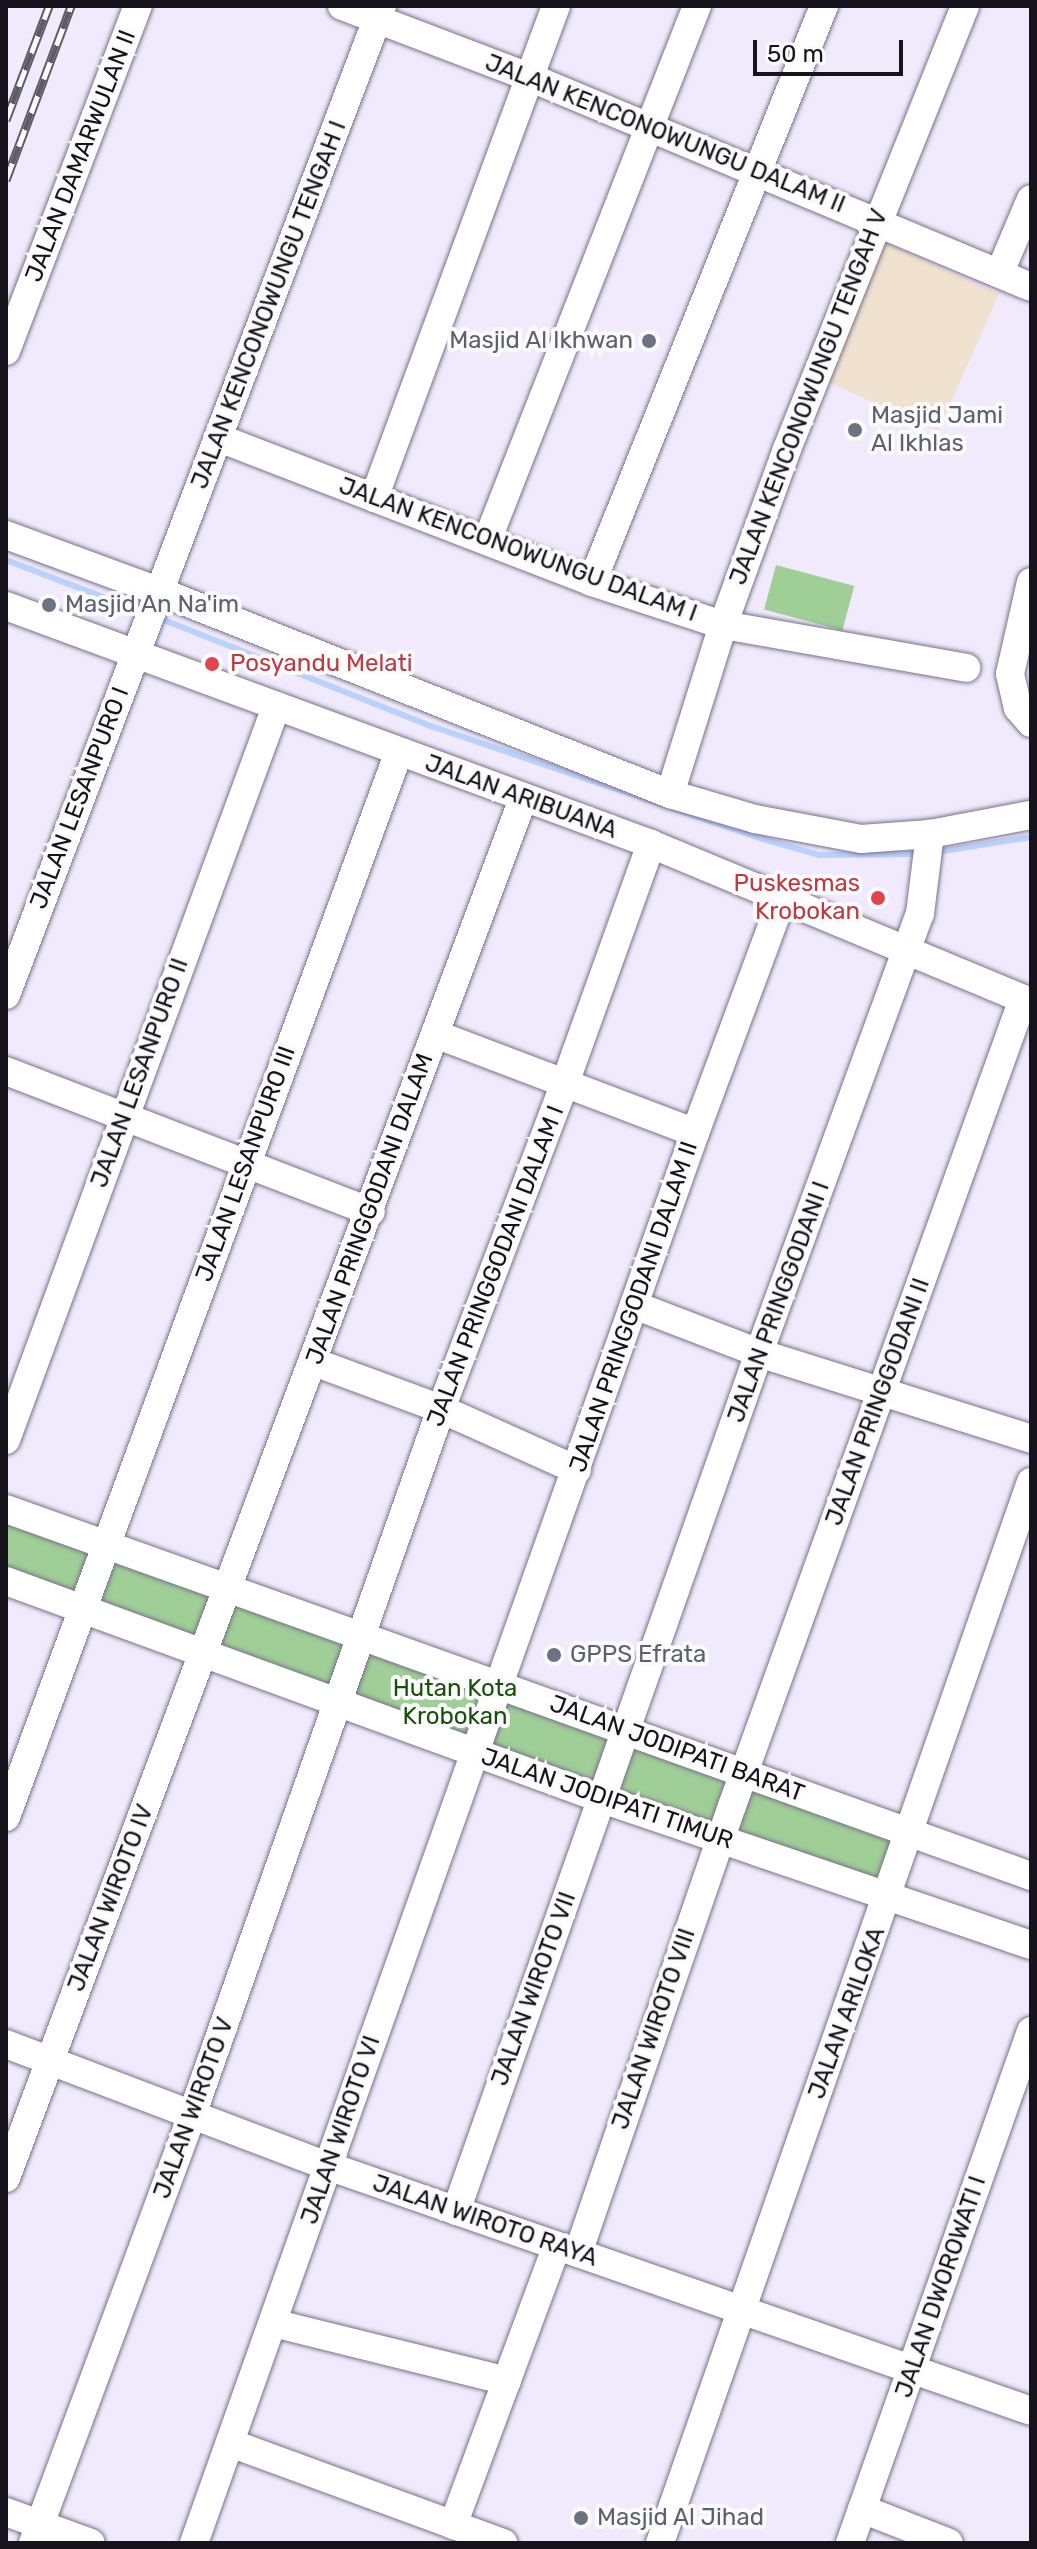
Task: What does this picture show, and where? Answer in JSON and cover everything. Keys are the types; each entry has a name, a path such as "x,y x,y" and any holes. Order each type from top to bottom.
{"street":[{"name":"JALAN DAMARWULAN II","path":"6,351 138,6"},
{"name":"JALAN KENCONOWUNGU DALAM II","path":"342,6 380,12 1031,287"},
{"path":"374,498 556,6"},
{"path":"487,541 697,6"},
{"path":"592,582 824,6"},
{"name":"JALAN KENCONOWUNGU TENGAH V","path":"670,794 723,625 876,221 965,6"},
{"name":"JALAN KENCONOWUNGU TENGAH I","path":"159,598 380,12"},
{"path":"1000,272 1031,199"},
{"name":"JALAN KENCONOWUNGU DALAM I","path":"219,438 592,582 723,625 966,668"},
{"path":"6,535 159,598 670,794 824,835 861,839 930,838 1031,815"},
{"path":"1031,582 1018,708 1031,723"},
{"name":"JALAN LESANPURO I","path":"6,995 139,643 159,598"},
{"name":"JALAN ARIBUANA","path":"6,606 139,643 276,707 651,844 1027,1000"},
{"name":"JALAN LESANPURO II","path":"6,1440 276,707"},
{"name":"JALAN LESANPURO III","path":"6,1817 399,752"},
{"name":"JALAN PRINGGODANI DALAM","path":"217,1619 523,799"},
{"name":"JALAN PRINGGODANI I","path":"613,1767 759,1353 920,914 929,869 930,838"},
{"name":"JALAN PRINGGODANI DALAM I","path":"340,1696 441,1409 565,1083 651,844"},
{"name":"JALAN PRINGGODANI DALAM II","path":"487,1718 695,1133 783,897"},
{"name":"JALAN PRINGGODANI II","path":"732,1806 1027,1000"},
{"path":"435,1034 695,1133"},
{"path":"6,1071 125,1114 371,1212"},
{"path":"634,1305 759,1353 1031,1439"},
{"path":"314,1362 441,1409 577,1470"},
{"name":"JALAN ARILOKA","path":"660,2543 911,1833 1031,1482"},
{"name":"JALAN JODIPATI BARAT","path":"6,1509 1031,1876"},
{"name":"JALAN JODIPATI TIMUR","path":"6,1581 203,1655 340,1696 474,1752 602,1799 889,1894 1031,1945"},
{"name":"JALAN WIROTO IV","path":"6,2178 217,1619"},
{"name":"JALAN WIROTO V","path":"36,2534 192,2115 340,1696"},
{"name":"JALAN WIROTO VI","path":"194,2543 487,1718"},
{"name":"JALAN WIROTO VII","path":"456,2211 613,1767"},
{"name":"JALAN WIROTO VIII","path":"453,2525 507,2381 567,2250 732,1806"},
{"name":"JALAN DWOROWATI I","path":"850,2543 1031,2031"},
{"name":"JALAN WIROTO RAYA","path":"6,2044 328,2166 1030,2408"},
{"path":"273,2323 507,2381"},
{"path":"230,2443 503,2543"},
{"path":"862,2509 949,2543"},
{"path":"6,2512 36,2534 91,2543"}],"shaded area":[{"path":"882,242 999,294 938,431 821,379"}],"green space":[{"path":"776,565 854,586 842,630 764,609"},
{"name":"Hutan Kota Krobokan","path":"6,1514 902,1840 884,1892 6,1573"}],"waterway":[{"path":"6,560 145,613"},
{"path":"159,618 431,726 760,838 819,855 918,854"},
{"path":"937,852 1031,837"}],"railway":[{"path":"6,120 49,6"},
{"path":"6,180 71,6"}],"place":[{"name":"Masjid Al Ikhwan","path":"649,341"},
{"name":"Masjid Jami Al Ikhlas","path":"855,430"},
{"name":"Masjid An Na'im","path":"49,605"},
{"name":"Posyandu Melati","path":"212,664"},
{"name":"Puskesmas Krobokan","path":"878,898"},
{"name":"GPPS Efrata","path":"554,1655"},
{"name":"Masjid Al Jihad","path":"581,2518"}]}
